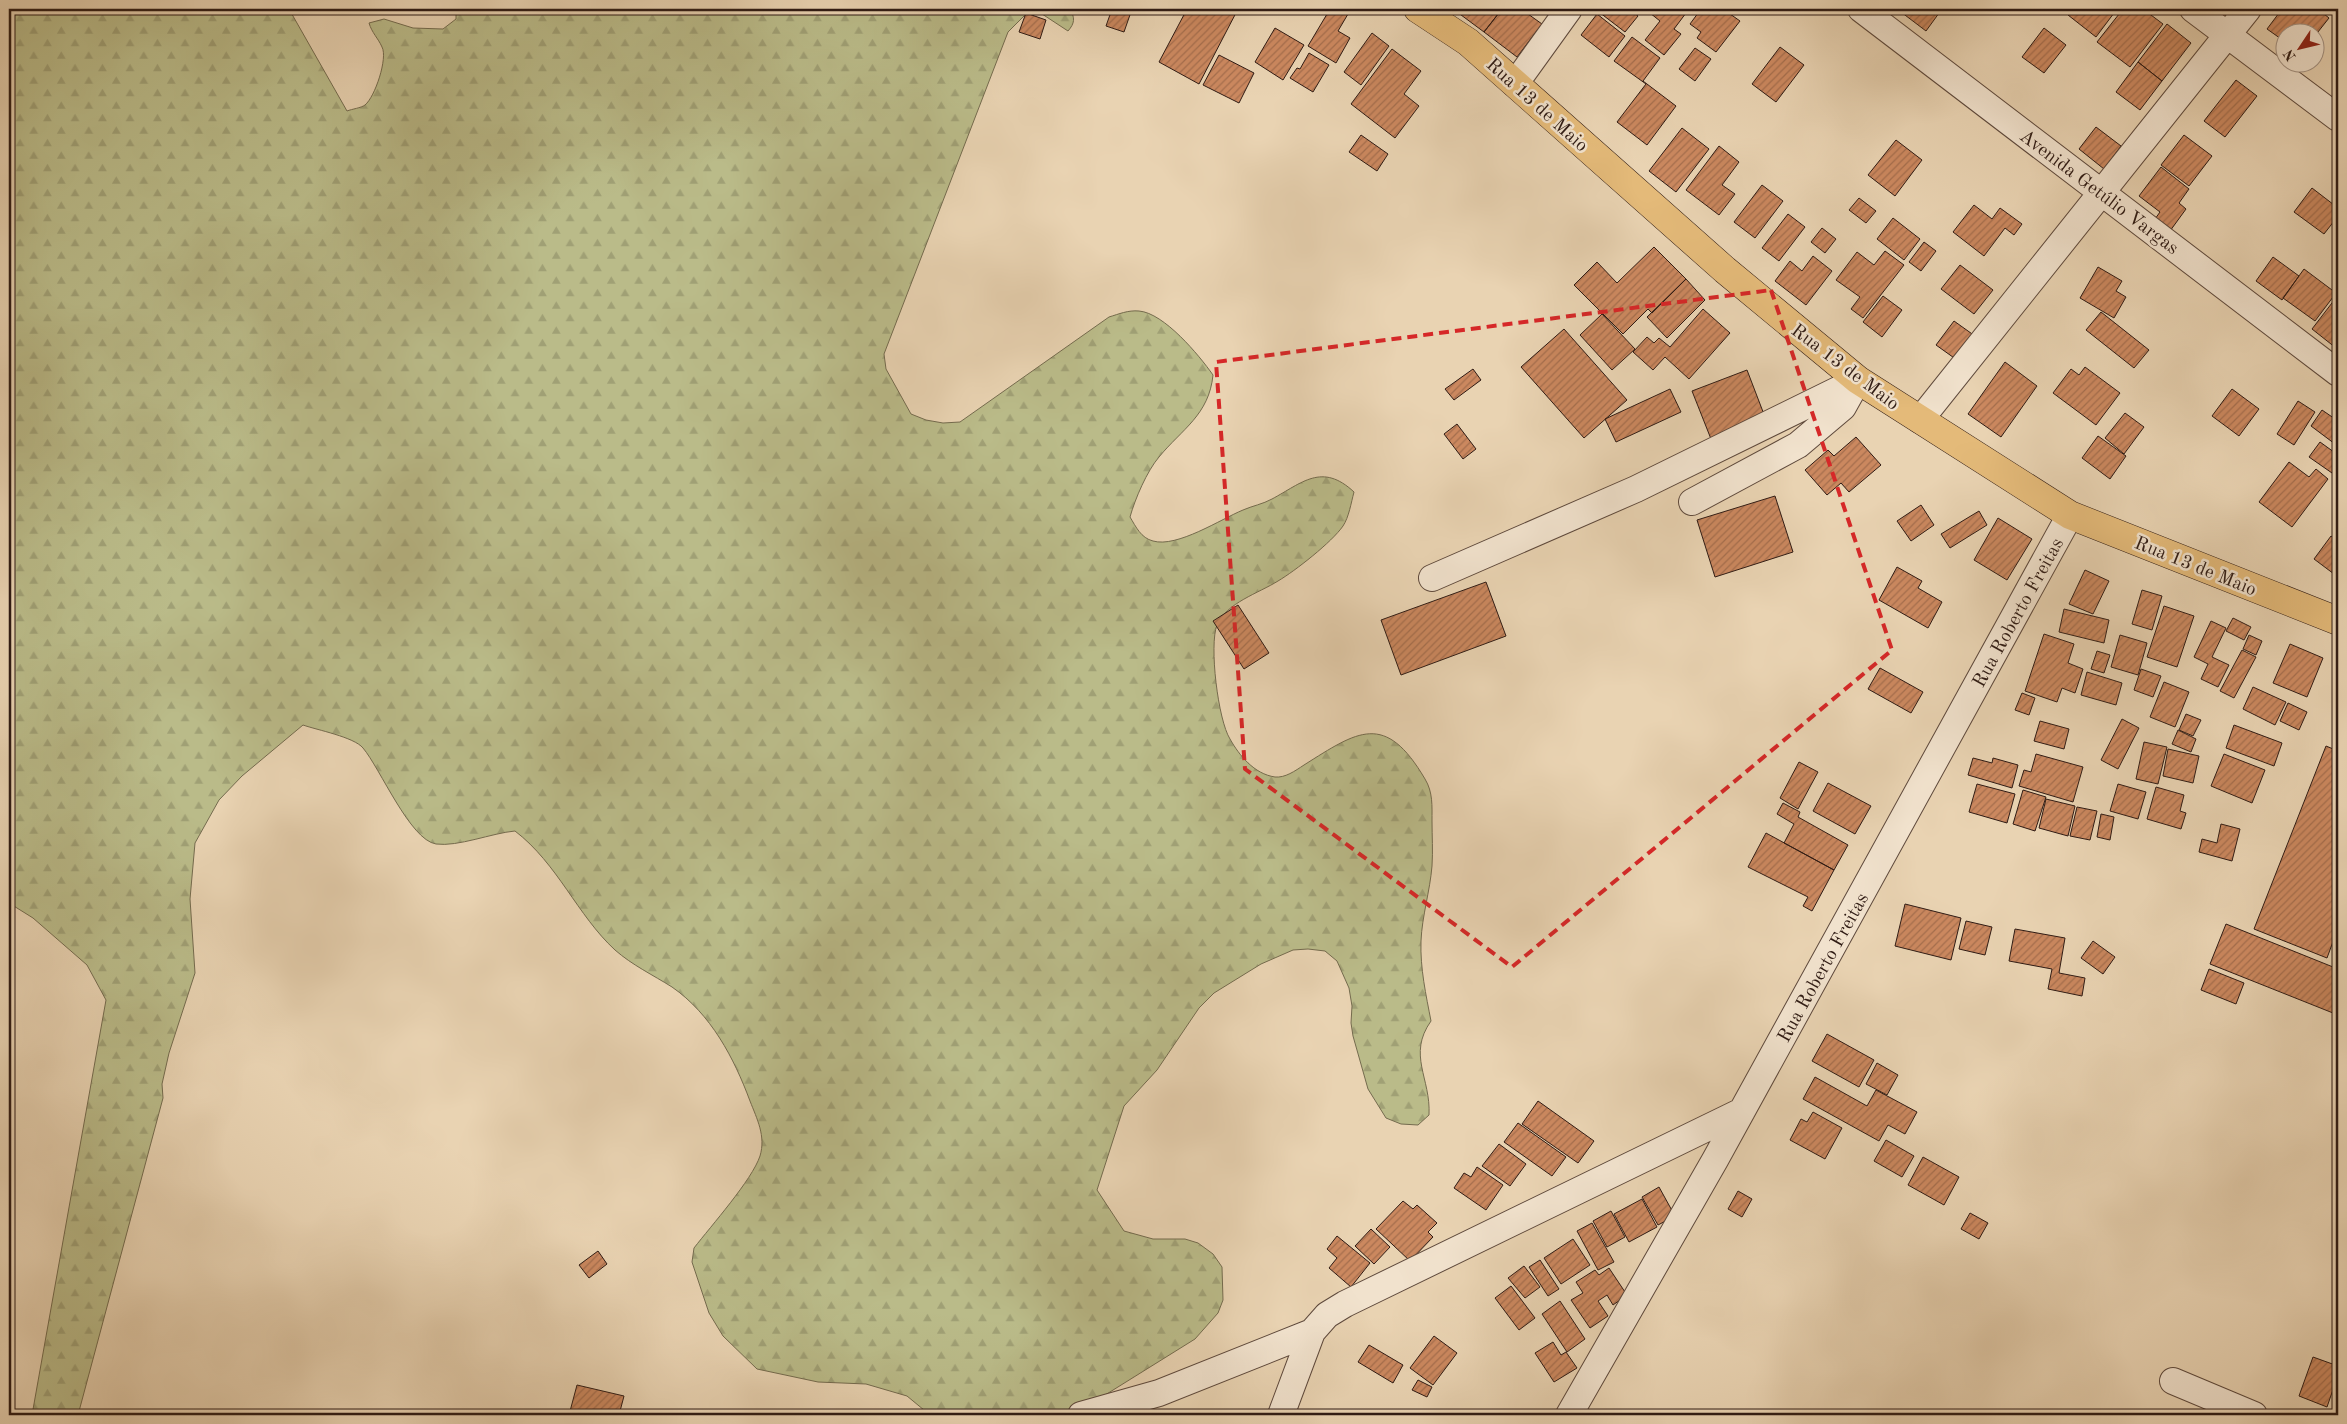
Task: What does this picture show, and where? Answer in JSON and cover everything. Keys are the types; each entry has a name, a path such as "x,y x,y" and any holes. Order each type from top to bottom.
{"main road":[{"name":"Rua 13 de Maio","path":"1418,9 1468,42 1725,270 1858,380 2070,515 2338,621"}],"street":[{"path":"1516,84 1569,9"},
{"name":"Avenida Getúlio Vargas","path":"1861,9 2338,373"},
{"path":"2193,9 2338,118"},
{"path":"1920,420 2248,9"},
{"path":"1692,502 1798,445 1842,407 1858,380"},
{"path":"1432,578 1636,490 1858,380"},
{"name":"Rua Roberto Freitas","path":"1569,1415 1742,1110 2070,515"},
{"path":"1081,1415 1159,1392 1320,1324 1345,1304 1742,1110"},
{"path":"1281,1415 1320,1324"},
{"path":"2173,1381 2254,1415"}],"highlighted area":[{"path":"1771,290 1892,650 1512,967 1245,769 1216,362"}],"green space":[{"path":"9,9 289,9 347,111 365,105 373,94 382,68 383,52 369,23 384,19 413,28 443,29 456,19 456,9 1070,9 1074,20 1068,31 1039,12 1024,16 1008,32 884,354 886,369 911,414 926,420 943,423 960,422 1109,317 1124,312 1139,311 1159,319 1170,327 1199,357 1213,375 1206,401 1200,411 1159,457 1142,486 1130,517 1142,535 1149,540 1163,542 1186,537 1243,510 1269,501 1312,478 1332,478 1343,483 1354,492 1345,522 1331,540 1294,570 1244,599 1221,617 1215,635 1214,665 1216,682 1222,716 1230,739 1248,763 1260,772 1275,777 1286,775 1340,743 1370,734 1383,736 1397,743 1411,757 1428,784 1432,805 1432,860 1424,913 1421,961 1431,1021 1424,1033 1420,1056 1429,1102 1429,1115 1418,1125 1401,1124 1386,1118 1368,1089 1353,1036 1349,988 1337,961 1325,951 1293,950 1261,964 1214,993 1199,1008 1157,1070 1124,1106 1097,1190 1124,1231 1153,1239 1185,1239 1198,1243 1213,1254 1222,1267 1223,1300 1218,1313 1195,1339 1073,1415 930,1415 907,1396 866,1384 818,1382 757,1369 723,1336 709,1313 692,1262 694,1248 749,1177 756,1166 762,1149 760,1128 755,1114 737,1069 720,1038 686,998 615,950 589,921 556,874 530,844 515,831 454,844 436,844 426,840 406,817 363,748 352,740 303,725 242,776 219,800 195,843 190,899 195,973 169,1053 162,1084 163,1098 78,1415 32,1415 106,1000 87,965 33,918 9,903"}],"building":[{"path":"1112,9 1132,9 1124,32 1106,26"},
{"path":"1187,9 1238,9 1199,84 1159,62"},
{"path":"1330,9 1339,9 1348,14 1338,31 1350,38 1336,63 1308,46"},
{"path":"1453,9 1502,9 1484,32"},
{"path":"1502,9 1521,9 1542,24 1517,57 1484,32"},
{"path":"1595,9 1629,9 1638,16 1625,32"},
{"path":"1654,9 1689,9 1674,29 1681,34 1664,55 1645,40 1660,21 1650,13"},
{"path":"1701,9 1723,9 1740,21 1716,52 1697,38 1701,32 1690,24"},
{"path":"1897,9 1942,9 1926,31"},
{"path":"2072,9 2117,9 2096,37 2068,15"},
{"path":"2123,9 2143,9 2163,24 2130,67 2097,42"},
{"path":"2282,9 2302,9 2308,13 2312,9 2318,9 2329,18 2324,24 2324,22 2274,22 2274,34 2267,29"},
{"path":"1026,13 1046,20 1040,39 1019,32"},
{"path":"1597,14 1625,36 1609,57 1581,35"},
{"path":"2167,24 2191,43 2162,81 2138,62"},
{"path":"1275,28 1304,45 1283,80 1255,62"},
{"path":"2044,28 2066,45 2044,73 2022,57"},
{"path":"1372,33 1389,46 1361,85 1344,72"},
{"path":"1632,37 1660,58 1643,81 1676,106 1647,145 1617,122 1646,84 1614,61"},
{"path":"1780,47 1804,65 1776,102 1752,84"},
{"path":"1695,48 1711,59 1695,81 1679,69"},
{"path":"1392,49 1421,71 1404,94 1419,106 1395,138 1351,104"},
{"path":"1309,53 1329,65 1313,92 1290,78 1297,68 1300,69"},
{"path":"1219,55 1254,73 1239,103 1203,85"},
{"path":"2138,62 2162,81 2140,110 2116,92"},
{"path":"2236,80 2257,96 2225,137 2204,121"},
{"path":"2096,127 2121,146 2104,169 2079,149"},
{"path":"1682,128 1709,149 1676,192 1649,171"},
{"path":"1361,135 1388,154 1377,171 1349,152"},
{"path":"2184,135 2212,156 2189,186 2161,165"},
{"path":"1896,140 1922,160 1895,196 1868,175"},
{"path":"1719,146 1739,162 1722,185 1735,194 1719,215 1686,190"},
{"path":"2161,167 2189,189 2179,203 2186,209 2170,231 2155,219 2160,212 2139,196"},
{"path":"1762,185 1783,201 1755,238 1734,222"},
{"path":"2312,188 2338,208 2338,216 2324,234 2294,212"},
{"path":"1859,198 1876,211 1866,223 1849,210"},
{"path":"1974,205 1992,219 2000,208 2022,224 2014,235 2005,228 1984,256 1953,232"},
{"path":"1788,214 1805,227 1779,261 1762,248"},
{"path":"1893,218 1920,239 1904,260 1877,239"},
{"path":"1822,228 1836,239 1825,253 1811,242"},
{"path":"1924,242 1936,251 1921,271 1909,262"},
{"path":"1654,247 1686,279 1652,313 1648,309 1623,334 1574,285 1597,262 1617,283"},
{"path":"1885,251 1904,265 1863,318 1851,309 1860,297 1836,280 1857,252 1874,265"},
{"path":"1813,256 1832,271 1806,305 1775,281 1790,261 1802,271"},
{"path":"2273,257 2299,276 2282,300 2256,281"},
{"path":"1960,265 1993,290 1974,314 1941,289"},
{"path":"2098,267 2122,281 2116,291 2126,297 2114,318 2080,298"},
{"path":"2304,269 2336,293 2315,321 2283,298"},
{"path":"1686,279 1705,300 1667,338 1647,317"},
{"path":"1883,296 1902,310 1882,337 1863,322"},
{"path":"2335,299 2338,302 2338,345 2336,348 2312,329"},
{"path":"1703,309 1730,333 1689,379 1665,357 1653,370 1633,352 1647,337 1654,343 1659,338 1670,347"},
{"path":"2101,312 2149,350 2134,368 2086,330"},
{"path":"1602,314 1635,349 1612,370 1580,335"},
{"path":"1954,321 1975,336 1957,360 1936,345"},
{"path":"1564,329 1627,400 1584,438 1521,367"},
{"path":"2005,362 2037,386 2001,437 1968,414"},
{"path":"2085,367 2120,393 2096,425 2053,393 2071,369 2079,375"},
{"path":"1473,369 1481,380 1454,400 1445,389"},
{"path":"1747,370 1765,417 1711,439 1692,391"},
{"path":"1670,389 1681,412 1616,442 1605,419"},
{"path":"2232,389 2259,409 2239,436 2212,416"},
{"path":"2298,401 2315,412 2294,445 2277,434"},
{"path":"2322,410 2338,421 2338,439 2335,444 2311,426"},
{"path":"2125,413 2144,427 2124,454 2105,438"},
{"path":"1457,424 1476,449 1463,459 1444,434"},
{"path":"2098,436 2126,456 2110,479 2082,458"},
{"path":"1856,437 1881,465 1849,492 1841,483 1827,495 1805,470 1828,450 1834,456"},
{"path":"2320,442 2338,455 2338,465 2332,473 2309,457"},
{"path":"2289,462 2309,477 2316,469 2328,479 2292,527 2259,502"},
{"path":"1775,496 1793,552 1715,577 1697,520"},
{"path":"1921,505 1934,525 1911,541 1897,521"},
{"path":"1979,511 1987,525 1950,548 1941,534"},
{"path":"1998,518 2032,539 2007,580 1974,560"},
{"path":"2331,536 2338,541 2338,568 2334,574 2314,559"},
{"path":"1897,567 1922,581 1918,588 1942,602 1928,628 1879,600"},
{"path":"2085,570 2109,581 2093,614 2069,604"},
{"path":"1486,582 1506,636 1401,675 1381,620"},
{"path":"2142,590 2162,596 2152,630 2132,624"},
{"path":"1238,605 1269,653 1244,669 1213,621"},
{"path":"2164,606 2194,616 2177,667 2147,657"},
{"path":"2064,609 2109,620 2104,643 2059,632"},
{"path":"2233,618 2251,627 2244,640 2226,631"},
{"path":"2211,621 2226,628 2212,657 2229,665 2218,687 2201,679 2208,664 2194,657"},
{"path":"2044,634 2074,644 2068,663 2083,669 2075,693 2062,688 2057,702 2025,691"},
{"path":"2120,635 2147,643 2138,675 2111,667"},
{"path":"2249,635 2262,641 2256,655 2243,649"},
{"path":"2290,644 2323,658 2307,697 2273,683"},
{"path":"2242,650 2256,657 2234,698 2220,691"},
{"path":"2097,651 2110,655 2104,673 2091,669"},
{"path":"1880,668 1923,692 1911,713 1868,689"},
{"path":"2141,669 2161,676 2153,697 2134,690"},
{"path":"2087,672 2122,683 2116,705 2081,695"},
{"path":"2164,682 2189,692 2175,727 2150,717"},
{"path":"2253,687 2286,702 2275,725 2243,709"},
{"path":"2022,693 2035,698 2029,715 2015,710"},
{"path":"2288,703 2307,712 2299,730 2280,721"},
{"path":"2186,714 2201,720 2193,736 2179,730"},
{"path":"2122,719 2139,728 2118,769 2101,760"},
{"path":"2040,721 2069,729 2064,749 2034,741"},
{"path":"2234,725 2282,743 2274,766 2226,748"},
{"path":"2178,730 2196,739 2191,752 2172,744"},
{"path":"2144,742 2167,747 2158,784 2136,779"},
{"path":"2326,746 2338,751 2338,928 2327,958 2254,929"},
{"path":"2168,749 2199,756 2193,783 2163,776"},
{"path":"2036,754 2083,767 2073,802 2019,786 2024,770 2031,772"},
{"path":"2224,754 2265,770 2252,803 2211,786"},
{"path":"1973,758 1992,763 1993,758 2018,765 2012,788 1968,775"},
{"path":"1799,762 1818,772 1798,809 1780,798"},
{"path":"1828,783 1871,806 1855,834 1813,811"},
{"path":"1977,784 2015,794 2007,823 1969,812"},
{"path":"2118,784 2146,792 2138,819 2110,811"},
{"path":"2156,787 2184,795 2180,811 2186,813 2181,829 2147,819"},
{"path":"2023,790 2046,797 2035,831 2013,824"},
{"path":"2046,799 2075,806 2068,836 2039,828"},
{"path":"1783,803 1800,812 1798,817 1848,845 1834,870 1784,843 1794,824 1777,814"},
{"path":"2077,807 2097,811 2090,840 2070,836"},
{"path":"2101,814 2114,817 2110,840 2097,837"},
{"path":"2221,824 2240,829 2232,861 2199,852 2202,839 2217,843"},
{"path":"1766,833 1834,870 1812,911 1803,906 1808,897 1748,867"},
{"path":"1905,904 1961,918 1951,960 1895,946"},
{"path":"1966,921 1992,927 1985,955 1959,949"},
{"path":"2226,924 2338,969 2338,1015 2210,964"},
{"path":"2015,929 2065,938 2059,973 2085,978 2082,996 2048,989 2052,969 2009,961"},
{"path":"2093,941 2115,957 2103,974 2081,958"},
{"path":"2209,969 2244,983 2236,1004 2201,990"},
{"path":"1827,1034 1874,1060 1859,1087 1812,1061"},
{"path":"1877,1063 1898,1075 1887,1095 1866,1084"},
{"path":"1815,1077 1867,1106 1876,1090 1917,1112 1905,1134 1888,1125 1879,1141 1803,1099"},
{"path":"1538,1101 1594,1141 1578,1163 1522,1124"},
{"path":"1813,1112 1842,1128 1825,1159 1790,1140 1801,1119 1807,1122"},
{"path":"1518,1123 1566,1157 1552,1176 1504,1142"},
{"path":"1886,1140 1914,1156 1902,1177 1874,1161"},
{"path":"1499,1144 1526,1164 1510,1186 1482,1166"},
{"path":"1923,1157 1959,1177 1944,1205 1908,1185"},
{"path":"1477,1167 1503,1185 1486,1210 1454,1188 1464,1173 1471,1177"},
{"path":"1659,1187 1675,1216 1658,1225 1642,1197"},
{"path":"1738,1191 1752,1199 1742,1217 1728,1209"},
{"path":"1642,1199 1657,1227 1629,1242 1614,1214"},
{"path":"1403,1201 1413,1209 1417,1205 1437,1223 1428,1232 1433,1237 1410,1261 1376,1229"},
{"path":"1611,1211 1625,1237 1607,1247 1593,1221"},
{"path":"1970,1213 1988,1223 1979,1239 1961,1229"},
{"path":"1592,1223 1614,1262 1598,1270 1577,1231"},
{"path":"1371,1229 1390,1247 1374,1264 1355,1246"},
{"path":"1337,1236 1370,1263 1351,1287 1329,1268 1337,1258 1327,1249"},
{"path":"1573,1239 1590,1265 1561,1284 1544,1258"},
{"path":"598,1251 607,1264 589,1278 579,1265"},
{"path":"1540,1260 1559,1289 1548,1296 1529,1267"},
{"path":"1524,1266 1540,1287 1525,1298 1508,1278"},
{"path":"1609,1268 1627,1295 1613,1305 1607,1295 1598,1301 1608,1316 1590,1328 1571,1300 1583,1293 1576,1282 1595,1270 1599,1275"},
{"path":"1511,1286 1535,1318 1519,1330 1495,1298"},
{"path":"1560,1301 1585,1339 1567,1352 1542,1314"},
{"path":"1434,1336 1457,1353 1433,1385 1410,1368"},
{"path":"1553,1342 1561,1355 1566,1352 1577,1368 1554,1382 1535,1353"},
{"path":"1369,1345 1403,1365 1393,1383 1358,1362"},
{"path":"2313,1357 2338,1366 2338,1375 2327,1407 2299,1396"},
{"path":"1418,1380 1432,1387 1427,1397 1412,1390"},
{"path":"577,1385 624,1396 619,1415 602,1412 601,1415 569,1415"}]}
